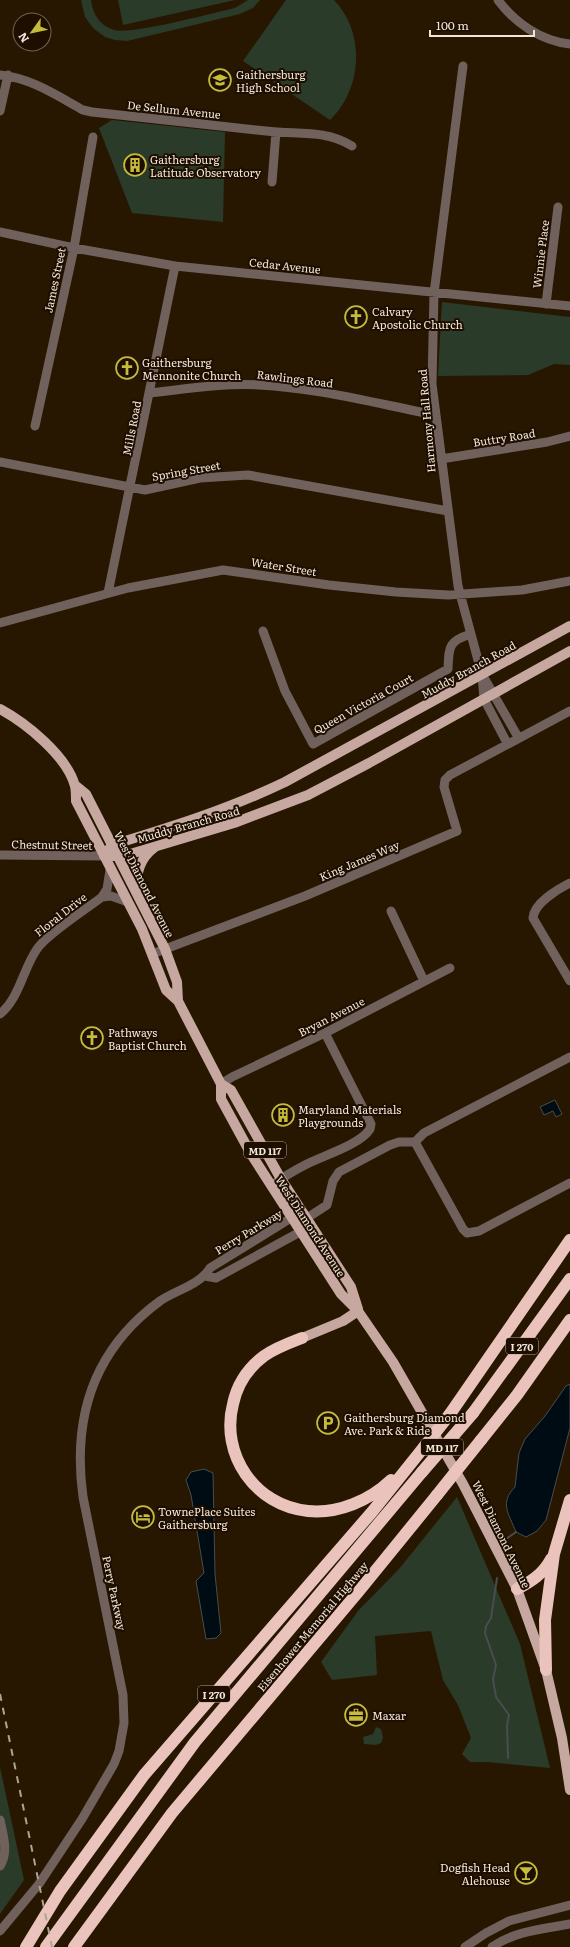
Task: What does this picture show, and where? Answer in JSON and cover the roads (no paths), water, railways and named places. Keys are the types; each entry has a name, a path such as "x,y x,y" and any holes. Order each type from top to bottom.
{"highway":[{"name":"I 270","path":"26,1947 60,1892 144,1775 372,1512 450,1414 570,1240"},
{"path":"516,1318 570,1246"},
{"name":"I 270","path":"46,1947 195,1742 473,1413 570,1279"},
{"name":"Eisenhower Memorial Highway","path":"74,1947 172,1813 359,1591 437,1495 517,1395 570,1320"},
{"path":"302,1338 279,1347 264,1356 251,1368 235,1395 229,1423 229,1434 238,1462 252,1482 270,1498 294,1508 308,1511 330,1510 352,1505 385,1486 421,1450"},
{"path":"546,1670 545,1620 554,1554 570,1500"},
{"path":"516,1589 531,1582 545,1571 554,1554"}],"main road":[{"name":"Muddy Branch Road","path":"112,845 211,813 257,796 570,626"},
{"name":"Muddy Branch Road","path":"104,856 119,857 234,823 308,795 369,763 570,651"},
{"name":"West Diamond Avenue","path":"0,709 25,724 43,740 58,758 75,785 86,794 165,949 177,982 178,1001"},
{"name":"West Diamond Avenue","path":"75,785 76,801 110,870 128,902 152,954 166,990 178,1001 221,1084 221,1099 271,1186 300,1232 341,1294 358,1311 393,1362 463,1484 516,1589 546,1670 562,1738 570,1790"},
{"path":"104,856 112,845"},
{"path":"137,894 136,881 139,866 150,851 158,845"},
{"name":"West Diamond Avenue","path":"221,1084 231,1090 281,1178 351,1288 358,1311"},
{"path":"302,1338 344,1321 358,1311"}],"street":[{"path":"498,0 514,19 526,28 551,39 570,44"},
{"name":"Harmony Hall Road","path":"463,66 434,293 432,384 460,594 482,675"},
{"path":"0,111 4,75"},
{"name":"De Sellum Avenue","path":"4,75 28,80 83,110 92,112 276,132 327,134 352,146"},
{"path":"272,182 276,132"},
{"name":"James Street","path":"35,426 74,248 92,137"},
{"name":"Winnie Place","path":"546,304 558,207"},
{"name":"Cedar Avenue","path":"0,232 74,248 176,266 570,306"},
{"name":"Mills Road","path":"108,593 176,266"},
{"name":"Rawlings Road","path":"150,393 218,384 259,385 305,390 436,415"},
{"name":"Buttry Road","path":"441,459 547,442 570,436"},
{"name":"Spring Street","path":"0,462 145,490 200,478 248,476 448,511"},
{"name":"Water Street","path":"0,624 108,593 202,573 224,570 382,591 460,594 522,590 570,581"},
{"name":"Queen Victoria Court","path":"263,631 285,691 313,744 448,669 449,650 452,642 458,638 471,634"},
{"path":"482,675 518,738"},
{"path":"482,675 484,699 507,743"},
{"name":"King James Way","path":"152,954 306,896 457,832 444,787 445,780 450,775 507,743 570,711"},
{"name":"Chestnut Street","path":"0,855 104,856"},
{"name":"Floral Drive","path":"0,1014 5,1010 12,999 41,944 102,897 107,889 110,870"},
{"path":"570,883 540,904 534,913 533,918 570,981"},
{"name":"Floral Drive","path":"102,897 111,896 128,902"},
{"path":"391,911 424,981"},
{"name":"Bryan Avenue","path":"221,1084 232,1077 325,1033 450,968"},
{"path":"271,1186 281,1178 360,1139 368,1133 370,1124 325,1033"},
{"path":"570,1057 424,1132 415,1142 463,1229 467,1233 479,1231 570,1183"},
{"name":"West Diamond Avenue","path":"307,1218 327,1205 335,1178 342,1169 399,1142 415,1142"},
{"name":"Perry Parkway","path":"0,1931 39,1884 82,1819 114,1764 119,1751 124,1723 123,1695 84,1503 79,1471 79,1452 83,1418 87,1402 99,1371 118,1341 129,1327 166,1297 205,1276 210,1268 291,1218 307,1218"},
{"path":"300,1232 307,1218"},
{"name":"Perry Parkway","path":"205,1276 216,1278 300,1232"},
{"path":"0,1820 5,1845 3,1862 0,1866"},
{"path":"465,1947 486,1933 509,1921 570,1904"},
{"path":"492,1947 504,1939 523,1933 570,1924"}],"waterway":[{"path":"506,1539 516,1532"},
{"path":"497,1578 491,1618 486,1626 485,1633 496,1665 493,1679 496,1697 509,1715 507,1725 508,1758"}],"railway":[{"path":"0,1694 52,1947"}],"place":[{"name":"Gaithersburg High School","path":"220,80"},
{"name":"Gaithersburg Latitude Observatory","path":"135,165"},
{"name":"Calvary Apostolic Church","path":"356,317"},
{"name":"Gaithersburg Mennonite Church","path":"127,368"},
{"name":"Pathways Baptist Church","path":"92,1038"},
{"name":"Maryland Materials Playgrounds","path":"283,1115"},
{"name":"Gaithersburg Diamond Ave. Park & Ride","path":"328,1423"},
{"name":"TownePlace Suites Gaithersburg","path":"143,1517"},
{"name":"Maxar","path":"356,1715"},
{"name":"Dogfish Head Alehouse","path":"526,1873"}]}
